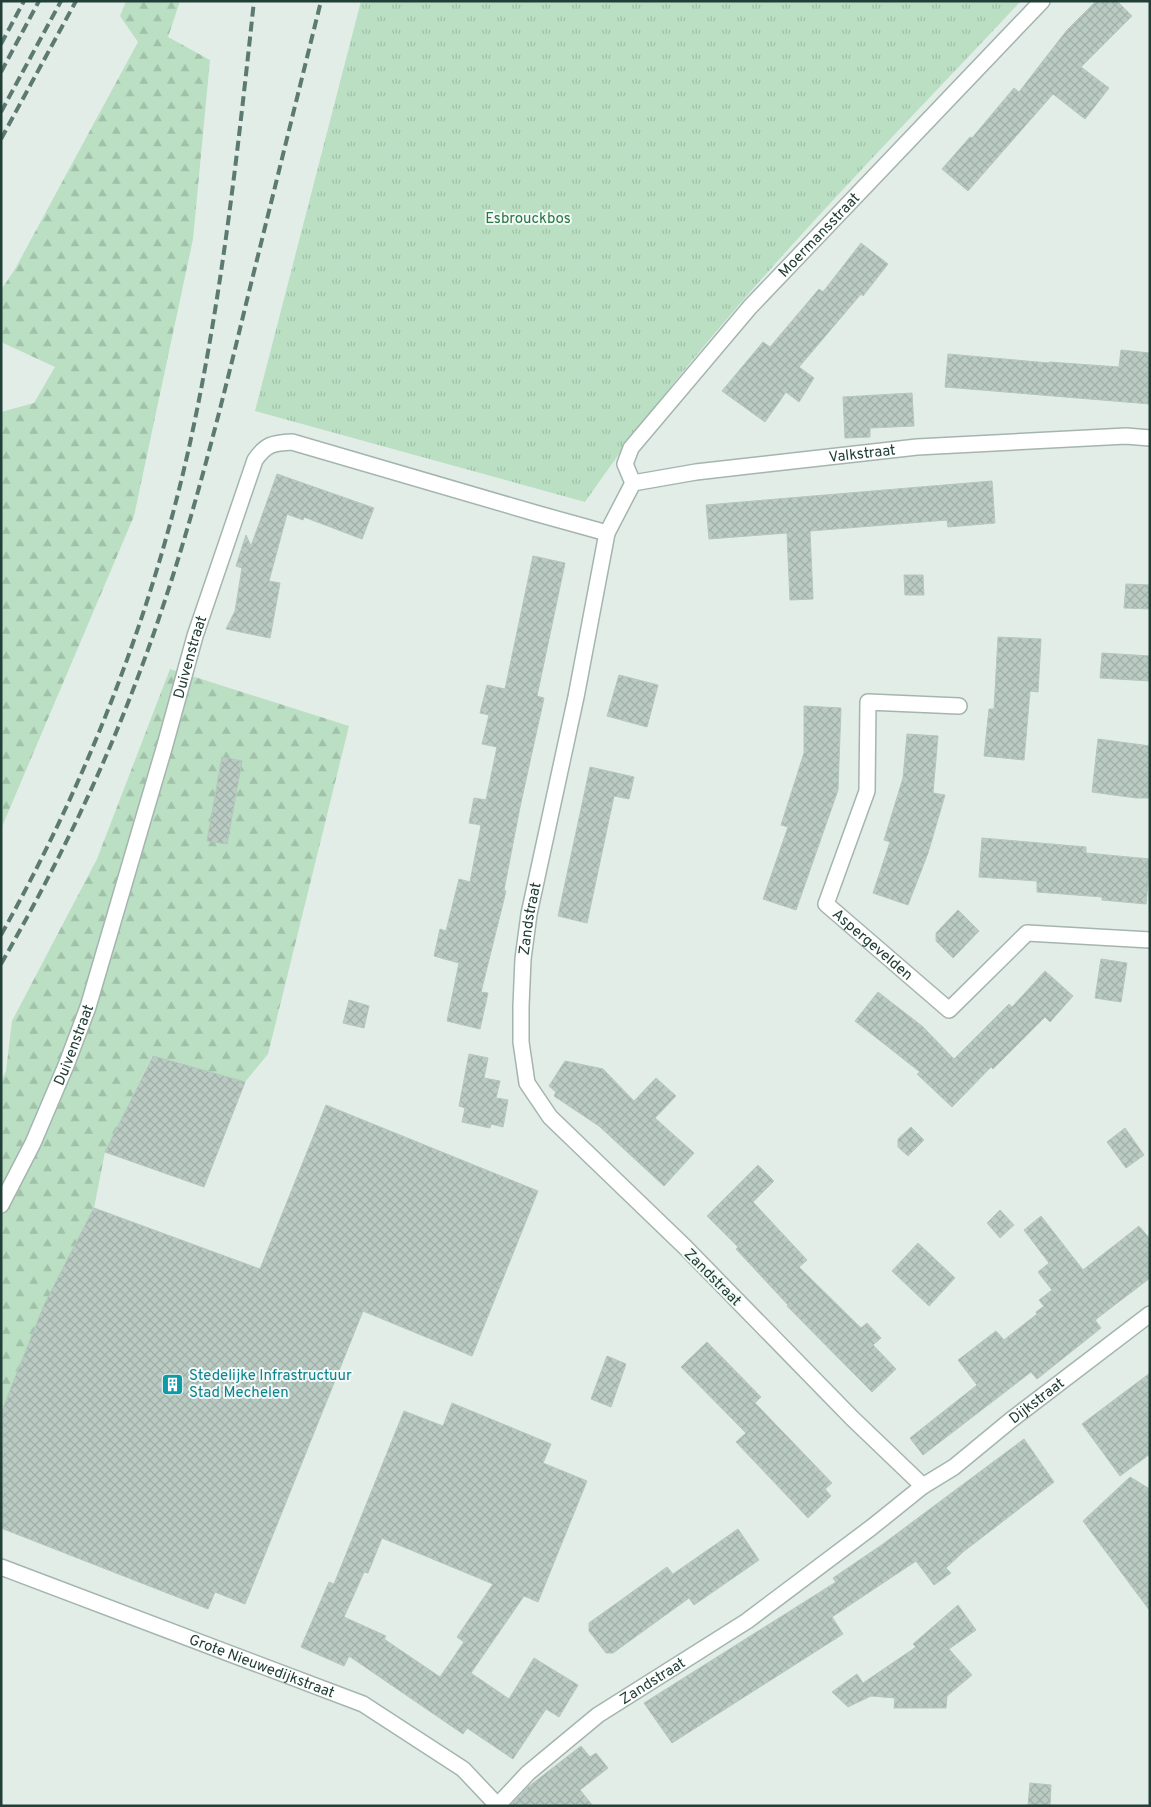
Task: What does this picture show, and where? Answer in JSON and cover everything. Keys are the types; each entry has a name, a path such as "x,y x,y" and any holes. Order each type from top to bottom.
{"street":[{"name":"Moermansstraat","path":"633,483 625,464 631,448 750,307 1042,1"},
{"name":"Valkstraat","path":"633,483 696,472 917,447 1126,436 1150,438"},
{"name":"Duivenstraat","path":"1,1205 33,1143 67,1063 88,1007 195,636 255,460 262,450 274,443 292,442 607,533"},
{"path":"607,533 633,483"},
{"name":"Zandstraat","path":"498,1805 528,1773 598,1715 747,1621 923,1486 845,1410 685,1247 550,1117 527,1083 521,1042 521,1015 523,958 528,923 576,697 607,533"},
{"name":"Aspergevelden","path":"960,706 868,702 867,791 826,904 949,1010 1028,933 1150,940"},
{"name":"Dijkstraat","path":"923,1486 954,1466 1150,1314"},
{"name":"Grote Nieuwedijkstraat","path":"1,1567 363,1704 463,1769 498,1805"}],"green space":[{"path":"126,1 180,1 168,37 210,60 193,239 134,516 1,829 1,412 34,403 55,367 1,342 1,290 15,269 138,42 120,16"},
{"name":"Esbrouckbos","path":"361,1 1021,1 850,182 739,306 685,369 585,502 255,411"},
{"path":"170,669 349,726 268,1054 245,1082 152,1056 105,1152 94,1208 44,1305 1,1413 1,1081 6,1071 12,1021 97,859"}],"building":[{"path":"1096,1 1117,1 1132,16 1081,67 1109,88 1085,119 1053,94 968,191 942,169 970,137 972,138 1014,88 1019,92 1067,30"},
{"path":"861,243 888,264 863,296 861,294 799,367 814,378 799,402 786,392 765,422 722,391 763,342 770,347 819,289 823,292"},
{"path":"1121,350 1150,353 1150,404 945,387 948,354 1119,367"},
{"path":"912,393 914,426 870,428 870,437 845,438 843,397"},
{"path":"277,474 374,508 362,539 304,517 303,520 287,514 269,581 280,583 270,638 226,629 235,611 242,568 236,566 246,535 251,546"},
{"path":"992,481 995,523 948,527 947,520 810,531 813,599 790,600 787,533 709,539 706,505"},
{"path":"533,556 565,563 537,696 544,698 520,807 504,890 506,891 481,992 488,993 480,1029 447,1021 459,963 434,956 440,929 446,931 459,879 470,882 481,825 469,823 474,798 486,800 497,747 482,744 489,715 480,713 487,685 505,689"},
{"path":"904,575 923,575 924,595 905,595"},
{"path":"1126,584 1150,585 1150,609 1124,608"},
{"path":"998,637 1041,639 1038,692 1030,691 1024,760 984,756 989,709 994,709"},
{"path":"1102,653 1150,656 1150,681 1100,678"},
{"path":"619,675 658,685 647,727 607,716"},
{"path":"804,706 841,708 838,790 796,910 763,899 788,827 781,825 804,753"},
{"path":"907,734 938,736 933,793 945,795 928,853 908,905 873,893 890,842 884,840 903,778"},
{"path":"1098,739 1150,746 1150,798 1092,792"},
{"path":"222,757 242,761 227,844 207,841"},
{"path":"590,767 634,777 629,799 614,796 587,923 558,916"},
{"path":"982,838 1086,847 1086,853 1150,859 1146,904 1102,900 1102,897 1037,892 1037,881 979,877"},
{"path":"958,910 979,931 953,958 936,941 936,933"},
{"path":"1101,959 1127,963 1121,1002 1095,998"},
{"path":"1045,971 1073,996 1050,1022 1045,1017 993,1069 991,1067 952,1107 917,1074 920,1072 855,1021 878,992 922,1026 954,1059 1009,1004 1012,1007"},
{"path":"349,1000 369,1006 364,1028 343,1023"},
{"path":"469,1054 488,1058 484,1078 500,1081 496,1098 508,1100 503,1127 491,1124 490,1128 462,1122 465,1108 459,1106"},
{"path":"153,1056 245,1082 204,1187 105,1152"},
{"path":"565,1061 603,1069 634,1101 656,1078 676,1096 655,1118 694,1153 664,1186 599,1126 554,1096 556,1092 549,1086"},
{"name":"Stedelijke Infrastructuur Stad Mechelen","path":"326,1105 538,1191 472,1356 363,1311 245,1604 215,1592 208,1609 1,1528 1,1413 44,1305 94,1208 260,1269"},
{"path":"911,1127 924,1140 908,1156 898,1147 898,1139"},
{"path":"1125,1128 1144,1155 1126,1168 1107,1142"},
{"path":"758,1165 774,1181 753,1202 807,1260 799,1267 861,1328 867,1323 881,1338 873,1345 896,1369 872,1392 787,1306 736,1249 738,1247 707,1216"},
{"path":"1000,1210 1014,1225 1000,1238 987,1223"},
{"path":"1041,1216 1083,1270 1139,1226 1150,1239 1150,1278 1095,1320 1101,1328 1037,1379 1031,1372 923,1455 910,1438 977,1385 958,1360 996,1331 1004,1340 1037,1314 1036,1312 1044,1306 1039,1300 1052,1290 1038,1272 1049,1263 1024,1230"},
{"path":"918,1243 955,1278 929,1306 892,1271"},
{"path":"707,1342 761,1397 755,1403 832,1483 825,1489 831,1496 808,1518 736,1442 746,1433 681,1367"},
{"path":"607,1356 626,1364 611,1407 591,1399"},
{"path":"1150,1373 1150,1454 1120,1476 1082,1424"},
{"path":"452,1403 551,1444 543,1463 587,1481 538,1602 524,1596 471,1673 509,1699 534,1658 578,1685 559,1717 546,1709 513,1759 467,1728 463,1734 349,1656 344,1666 301,1647 329,1582 334,1584 404,1411 443,1426","holes":["382,1538 493,1584 457,1637 464,1642 440,1677 384,1639 386,1636 344,1617 364,1572 368,1573"]},
{"path":"1024,1439 1054,1482 963,1552 946,1568 951,1573 934,1585 916,1561 832,1617 843,1634 672,1743 644,1703 836,1582 833,1578 883,1544"},
{"path":"1130,1477 1150,1489 1150,1611 1083,1521"},
{"path":"738,1529 759,1560 694,1605 689,1598 613,1653 606,1653 589,1631 589,1623 667,1567 673,1574"},
{"path":"958,1605 976,1630 949,1649 972,1675 947,1696 946,1708 894,1708 895,1698 871,1696 848,1707 832,1692 857,1674 863,1683 916,1647 913,1644"},
{"path":"581,1746 590,1757 596,1753 608,1768 580,1790 593,1806 510,1806 528,1787"},
{"path":"1030,1783 1051,1785 1050,1806 1028,1806"}],"railway":[{"path":"1,44 24,1"},
{"path":"1,72 39,1"},
{"path":"1,112 61,1"},
{"path":"1,139 76,1"},
{"path":"1,935 32,877 89,757 114,696 157,571 190,443 211,333 228,223 254,1"},
{"path":"1,964 57,861 107,755 136,682 169,589 197,495 222,400 321,1"}],"place":[{"name":"Stedelijke Infrastructuur Stad Mechelen","path":"173,1384"}]}
